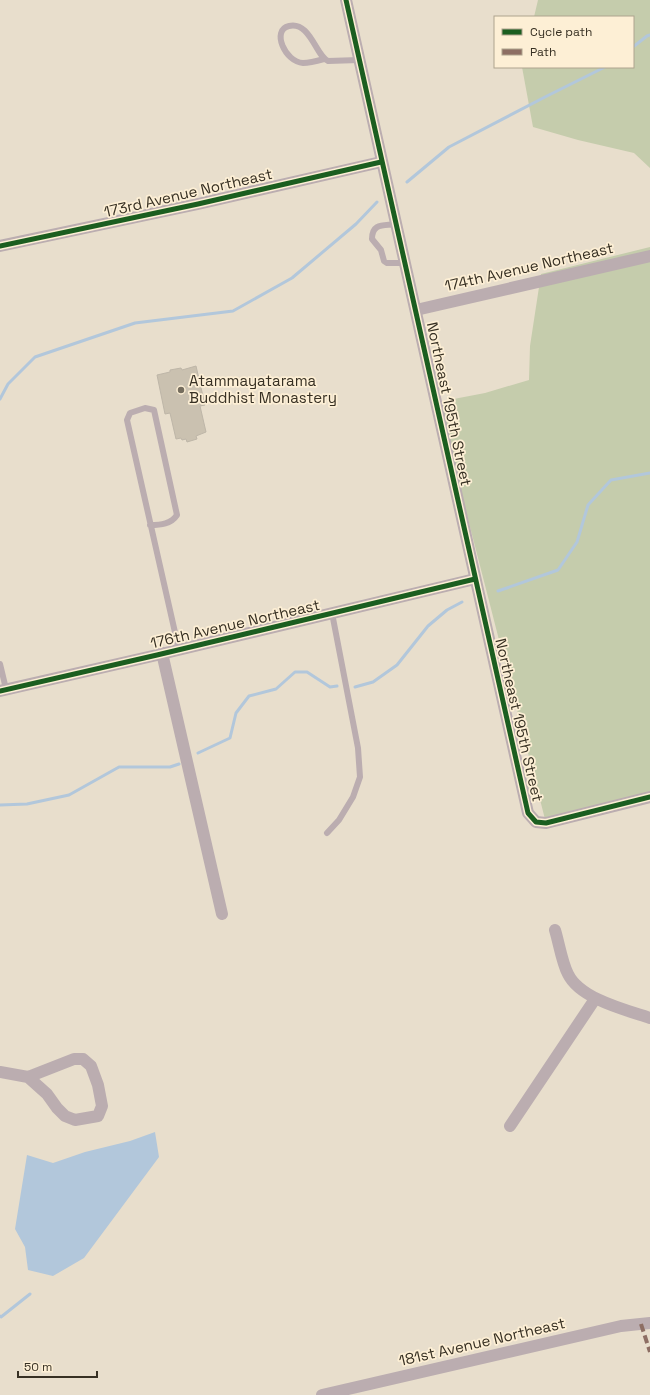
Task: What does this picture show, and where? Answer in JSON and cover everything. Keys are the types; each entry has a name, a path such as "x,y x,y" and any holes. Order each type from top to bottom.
{"street":[{"name":"Northeast 195th Street","path":"346,0 381,162 416,310 528,813 536,822 546,823 650,797"},
{"name":"173rd Avenue Northeast","path":"0,246 183,207 381,162"},
{"name":"174th Avenue Northeast","path":"416,310 650,256"},
{"name":"176th Avenue Northeast","path":"3,690 162,654 475,579"},
{"path":"162,654 222,914"},
{"path":"555,930 568,974 573,982 595,998 650,1018"},
{"path":"510,1126 595,998"},
{"path":"0,1072 28,1077 74,1059 83,1059 90,1066 98,1085 102,1106 98,1116 75,1120 66,1116 57,1108 47,1094 28,1077"},
{"name":"181st Avenue Northeast","path":"322,1395 621,1326 650,1323"}],"lane":[{"path":"324,59 312,39 300,28 289,26 281,32 280,39 284,49 289,57 294,61 302,63 324,59 330,61 359,60"},
{"path":"396,224 380,225 374,231 372,239 381,250 384,261 387,263 405,263"},
{"path":"150,525 161,525 175,519 177,515 154,410 145,408 130,413 127,420 150,525 178,650"},
{"path":"327,833 339,820 353,797 360,777 358,748 332,613"},
{"path":"0,664 3,690"}],"green space":[{"path":"538,0 650,0 650,168 634,153 578,140 533,127 522,68 634,68 634,16 534,16"},
{"path":"650,247 650,797 546,823 438,402 485,393 529,380 530,346 541,274"}],"water":[{"path":"155,1132 159,1157 84,1258 53,1276 28,1270 25,1247 15,1229 27,1155 53,1163 85,1152 130,1141"}],"building":[{"name":"Atammayatarama Buddhist Monastery","path":"196,366 205,405 200,406 206,432 196,436 197,439 187,442 186,439 176,439 170,413 165,414 157,375 170,372 170,370 181,368 182,370"}],"waterway":[{"path":"634,46 650,35"},
{"path":"407,182 449,147 603,68"},
{"path":"0,399 8,384 35,357 135,323 233,311 292,278 356,224 377,202"},
{"path":"498,591 558,570 577,542 588,505 611,480 650,473"},
{"path":"355,687 373,682 397,665 428,626 447,610 462,602"},
{"path":"198,753 230,738 236,713 249,696 276,689 295,672 307,672 330,687 337,686"},
{"path":"0,805 27,804 69,795 119,767 170,767 179,764"},
{"path":"0,1316 1,1317 30,1294"}],"marked path":[{"path":"641,1324 650,1352"}],"cycle path":[{"path":"346,0 528,813 536,822 546,823 650,797"},
{"path":"0,246 198,204 381,162"},
{"path":"0,691 475,579"}],"place":[{"name":"Atammayatarama Buddhist Monastery","path":"181,390"}]}
